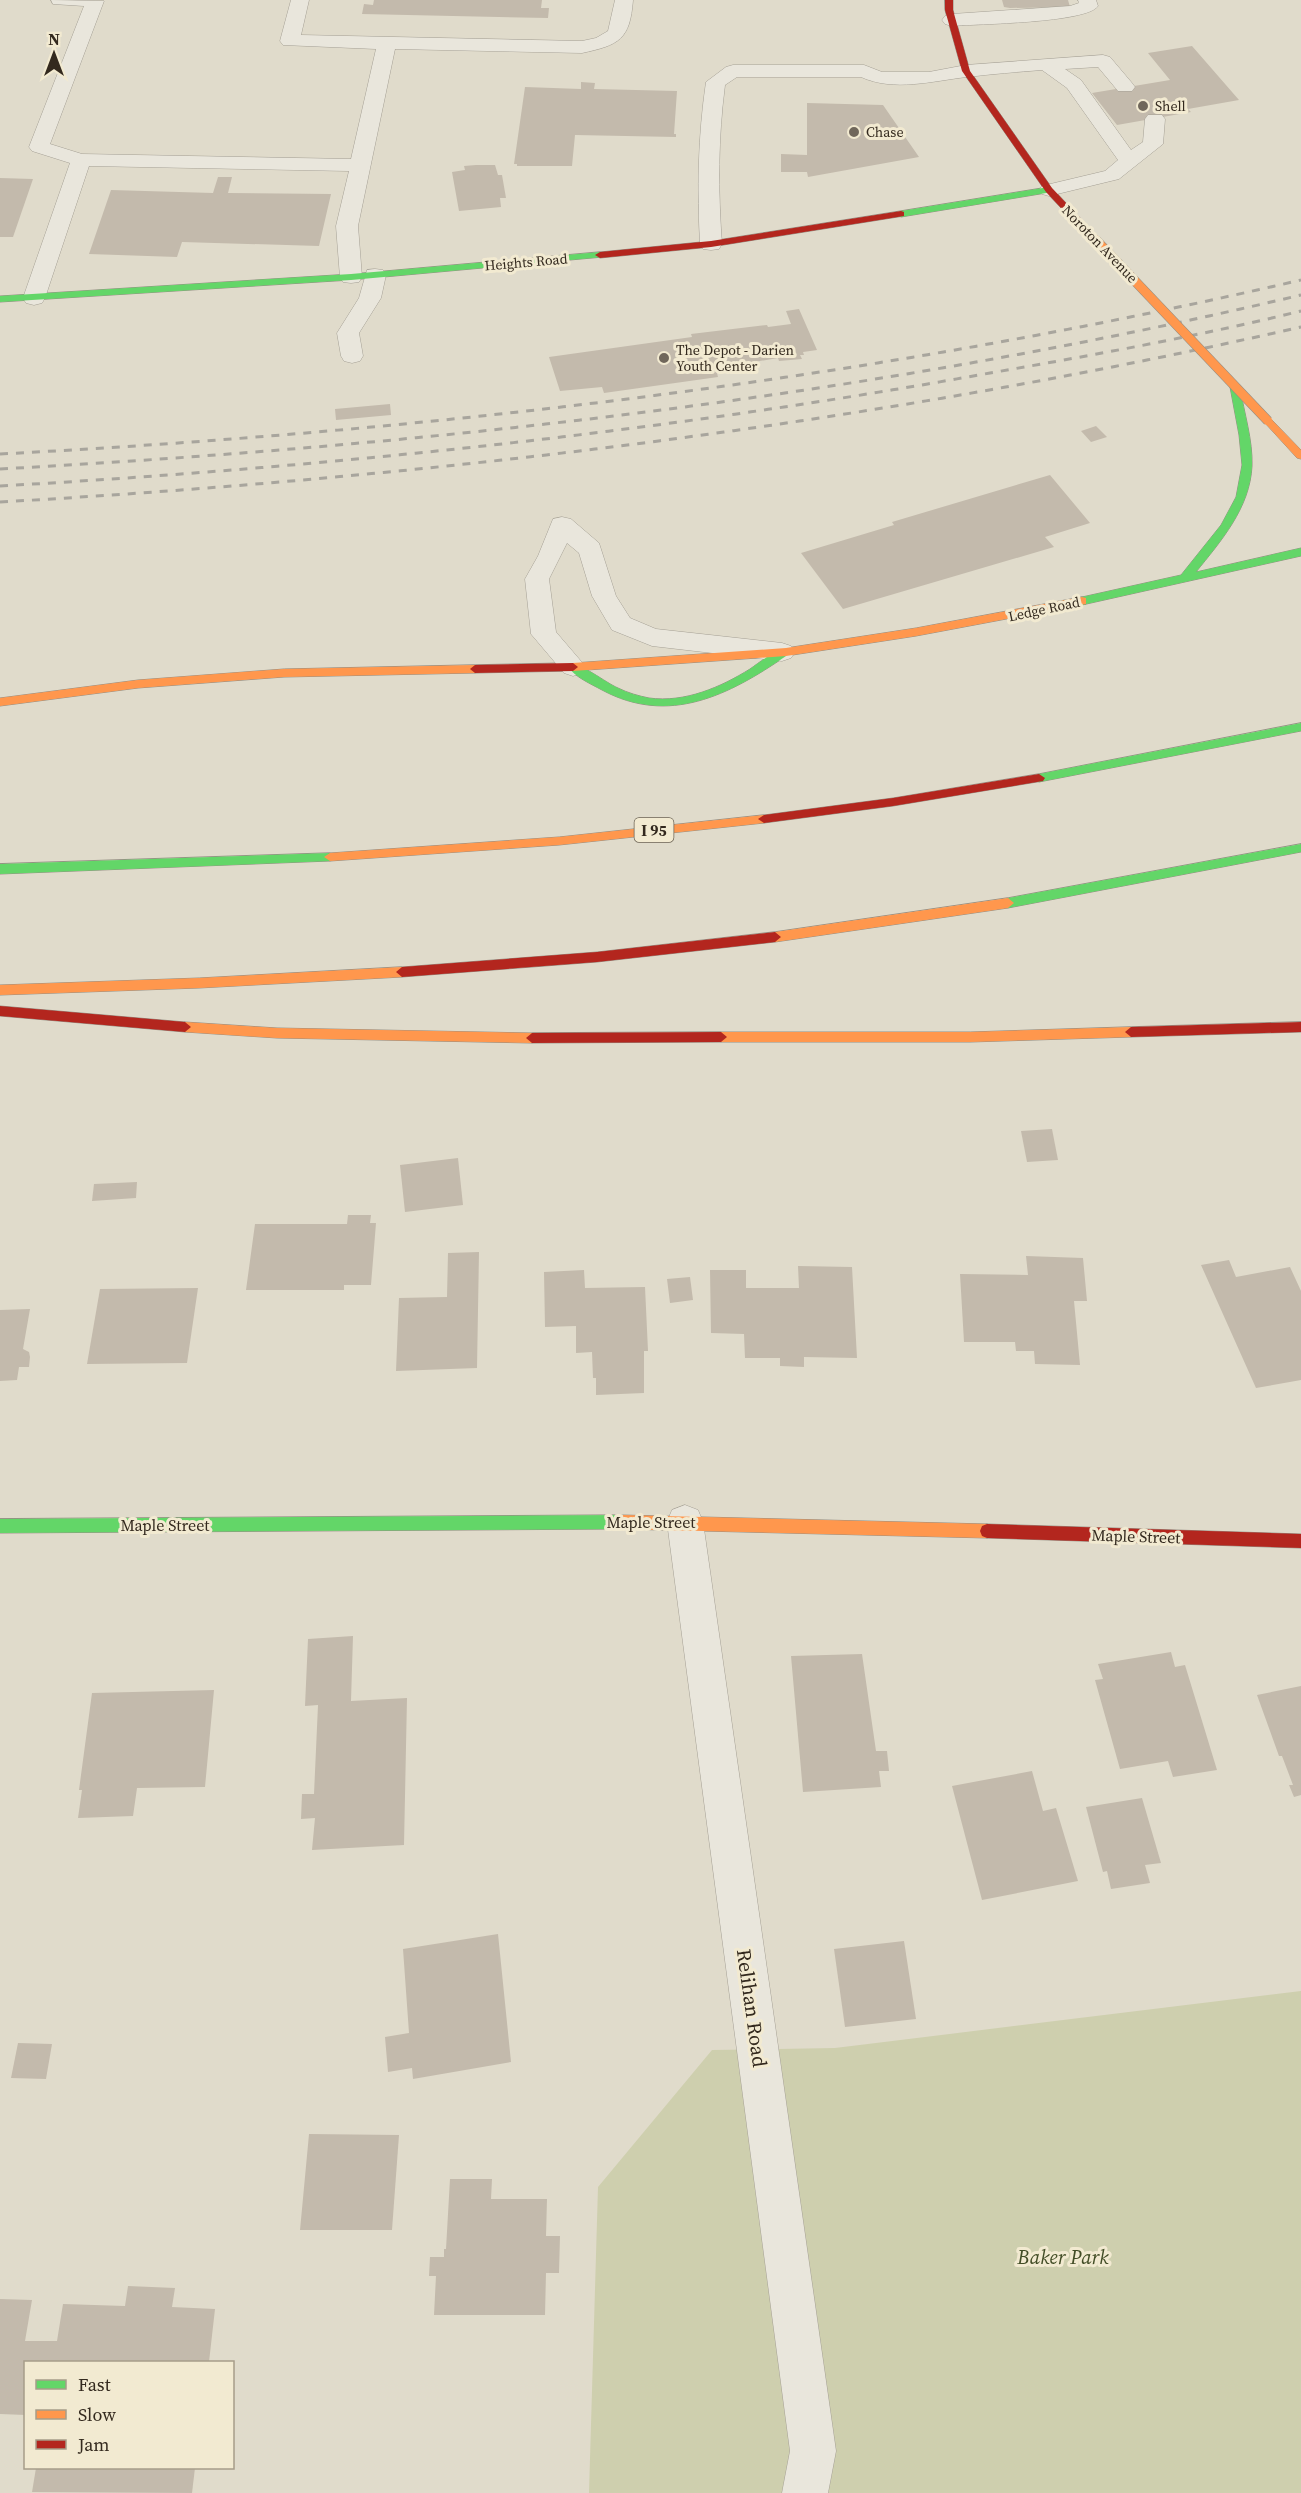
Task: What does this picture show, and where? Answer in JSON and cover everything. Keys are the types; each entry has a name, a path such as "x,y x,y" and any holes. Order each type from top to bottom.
{"main road":[{"name":"Noroton Avenue","path":"949,0 965,69 1048,190 1301,456"},
{"name":"Heights Road","path":"0,299 351,277 711,244 1048,190"},
{"path":"1184,580 1222,533 1237,503 1247,468 1236,387"},
{"name":"Ledge Road","path":"573,667 783,652 1005,618 1184,580 1301,552"},
{"name":"Ledge Road","path":"573,667 631,698 656,702 691,700 737,684 783,652"},
{"path":"0,702 138,684 284,673 573,667"},
{"name":"I 95","path":"0,869 155,866 341,856 525,843 704,825 891,802 1056,775 1301,727"},
{"path":"0,990 199,985 398,974 584,958 796,935 1009,903 1154,878 1301,848"},
{"path":"0,1011 109,1022 278,1033 453,1038 959,1037 1301,1027"},
{"name":"Maple Street","path":"0,1526 685,1522 1301,1541"}],"street":[{"name":"Relihan Road","path":"685,1522 813,2451 805,2493"}],"lane":[{"path":"60,0 95,0 39,147 81,160 360,165"},
{"path":"300,0 290,41 582,47 607,42 620,29 624,0"},
{"path":"952,20 1072,12 1089,6 1087,0"},
{"path":"351,277 347,226 387,43"},
{"path":"711,244 708,202 713,100 716,82 734,71 864,72 879,78 929,78 965,69 1103,61 1125,87"},
{"path":"1046,64 1074,84 1129,161"},
{"path":"1048,190 1112,175 1153,144 1155,119"},
{"path":"34,298 81,160"},
{"path":"352,356 348,333 370,298 375,275"},
{"path":"573,667 544,634 537,579 550,556 562,525 590,549 604,597 621,624 652,637 783,652"}],"green space":[{"name":"Baker Park","path":"1301,1991 1301,2493 589,2493 598,2187 712,2050 835,2048"}],"building":[{"path":"374,0 542,0 541,8 549,8 548,18 362,14 364,4 373,5"},
{"path":"1002,0 1068,0 1070,7 1010,8 1004,7"},
{"path":"1192,46 1239,100 1188,109 1191,112 1117,125 1092,93 1170,80 1148,53"},
{"path":"581,82 595,83 594,89 677,91 674,134 676,137 575,135 572,166 517,166 514,164 525,87 581,89"},
{"name":"Chase","path":"807,103 883,105 919,157 808,177 807,172 781,172 781,154 807,155"},
{"path":"495,165 498,175 502,175 506,198 500,198 501,207 459,211 452,172 465,170 464,166"},
{"path":"218,177 232,177 228,193 331,194 319,246 182,242 177,257 89,254 111,190 213,193"},
{"path":"0,178 33,179 13,237 0,237"},
{"path":"799,309 817,350 803,352 804,355 800,355 802,359 779,361 778,358 754,362 756,368 717,373 718,377 604,393 602,387 560,391 549,357 692,337 691,334 791,324 786,311"},
{"path":"390,404 391,415 336,420 335,409"},
{"path":"1096,426 1107,437 1091,442 1081,431"},
{"path":"1050,475 1090,523 1045,537 1054,547 843,609 801,553 894,525 892,522"},
{"path":"1052,1129 1058,1160 1027,1162 1021,1131"},
{"path":"458,1158 463,1205 405,1212 400,1165"},
{"path":"137,1182 136,1198 92,1201 94,1184"},
{"path":"348,1215 371,1215 370,1223 376,1223 371,1285 344,1285 344,1290 246,1290 255,1224 347,1224"},
{"path":"479,1252 477,1368 396,1371 399,1298 447,1297 448,1253"},
{"path":"1026,1256 1083,1258 1087,1301 1074,1301 1080,1365 1035,1364 1034,1351 1016,1351 1015,1342 964,1342 960,1274 1028,1275"},
{"path":"1229,1260 1236,1277 1290,1267 1301,1291 1301,1380 1256,1388 1201,1265"},
{"path":"798,1266 852,1267 857,1358 804,1357 804,1367 780,1366 780,1358 745,1358 744,1334 711,1333 710,1270 746,1270 746,1288 799,1288"},
{"path":"584,1270 585,1288 645,1287 648,1351 644,1351 644,1393 596,1395 592,1352 576,1353 576,1326 545,1327 544,1272"},
{"path":"690,1277 693,1300 670,1303 667,1279"},
{"path":"198,1288 187,1363 87,1364 100,1289"},
{"path":"30,1309 23,1349 29,1352 29,1367 19,1367 17,1380 0,1381 0,1310"},
{"path":"353,1636 351,1701 407,1698 404,1845 312,1850 315,1818 301,1819 302,1794 314,1794 318,1705 305,1706 308,1639"},
{"path":"1171,1652 1175,1667 1185,1665 1217,1770 1173,1777 1168,1761 1120,1769 1095,1680 1103,1679 1098,1664"},
{"path":"862,1654 876,1751 887,1751 889,1771 879,1771 881,1787 803,1792 791,1656"},
{"path":"1301,1686 1301,1795 1294,1797 1289,1785 1293,1785 1282,1756 1279,1756 1257,1695"},
{"path":"214,1690 205,1787 137,1788 133,1816 78,1818 82,1790 79,1790 92,1693"},
{"path":"1032,1771 1043,1811 1056,1808 1078,1881 982,1900 952,1786"},
{"path":"1142,1798 1161,1863 1145,1865 1150,1883 1111,1889 1107,1871 1103,1872 1086,1807"},
{"path":"498,1934 511,2062 413,2079 412,2068 388,2072 385,2037 409,2033 403,1949"},
{"path":"904,1941 916,2019 845,2027 834,1949"},
{"path":"18,2043 52,2044 46,2079 11,2078"},
{"path":"309,2134 399,2135 392,2230 300,2230"},
{"path":"450,2179 492,2179 491,2199 547,2199 546,2236 560,2236 559,2273 546,2273 545,2315 434,2315 436,2276 429,2276 430,2257 444,2257"},
{"path":"128,2286 175,2288 172,2307 215,2309 209,2361 24,2361 24,2415 0,2414 0,2299 32,2300 25,2341 57,2341 63,2304 125,2306"},
{"path":"36,2469 195,2469 192,2493 32,2492"}],"railway":[{"path":"0,454 328,431 654,396 979,346 1140,315 1301,280"},
{"path":"0,469 328,446 655,411 817,388 979,361 1141,330 1301,295"},
{"path":"0,486 249,469 621,430 867,394 1029,366 1185,337 1301,311"},
{"path":"0,502 328,478 654,442 979,392 1301,327"}],"traffic: fast":[{"path":"901,214 1049,190"},
{"path":"0,299 351,277 600,255"},
{"path":"1183,580 1225,527 1241,497 1247,465 1246,445 1235,387"},
{"path":"1082,601 1301,552"},
{"path":"573,667 600,684 629,697 650,702 671,702 691,700 729,686 782,653"},
{"path":"1039,778 1301,727"},
{"path":"1008,903 1301,848"},
{"path":"0,869 330,857"},
{"path":"0,1526 621,1522"}],"traffic: slow":[{"path":"1096,240 1268,421"},
{"path":"1268,421 1301,456"},
{"path":"573,667 786,652 916,632 1082,601"},
{"path":"0,702 138,684 284,673 475,669"},
{"path":"330,857 559,841 764,819"},
{"path":"775,937 1008,903"},
{"path":"0,990 199,983 402,972"},
{"path":"185,1027 277,1033 532,1038"},
{"path":"721,1037 970,1037 1131,1032"},
{"path":"621,1522 987,1531"}],"traffic: jam":[{"path":"949,0 949,10 966,71 1049,190 1096,240"},
{"path":"600,255 711,244 901,214"},
{"path":"475,669 573,667"},
{"path":"764,819 893,802 1039,778"},
{"path":"402,972 597,957 775,937"},
{"path":"0,1011 185,1027"},
{"path":"1131,1032 1301,1027"},
{"path":"532,1038 721,1037"},
{"path":"987,1531 1301,1541"}],"place":[{"name":"Shell","path":"1143,106"},
{"name":"Chase","path":"854,132"},
{"name":"The Depot - Darien Youth Center","path":"664,358"}]}
